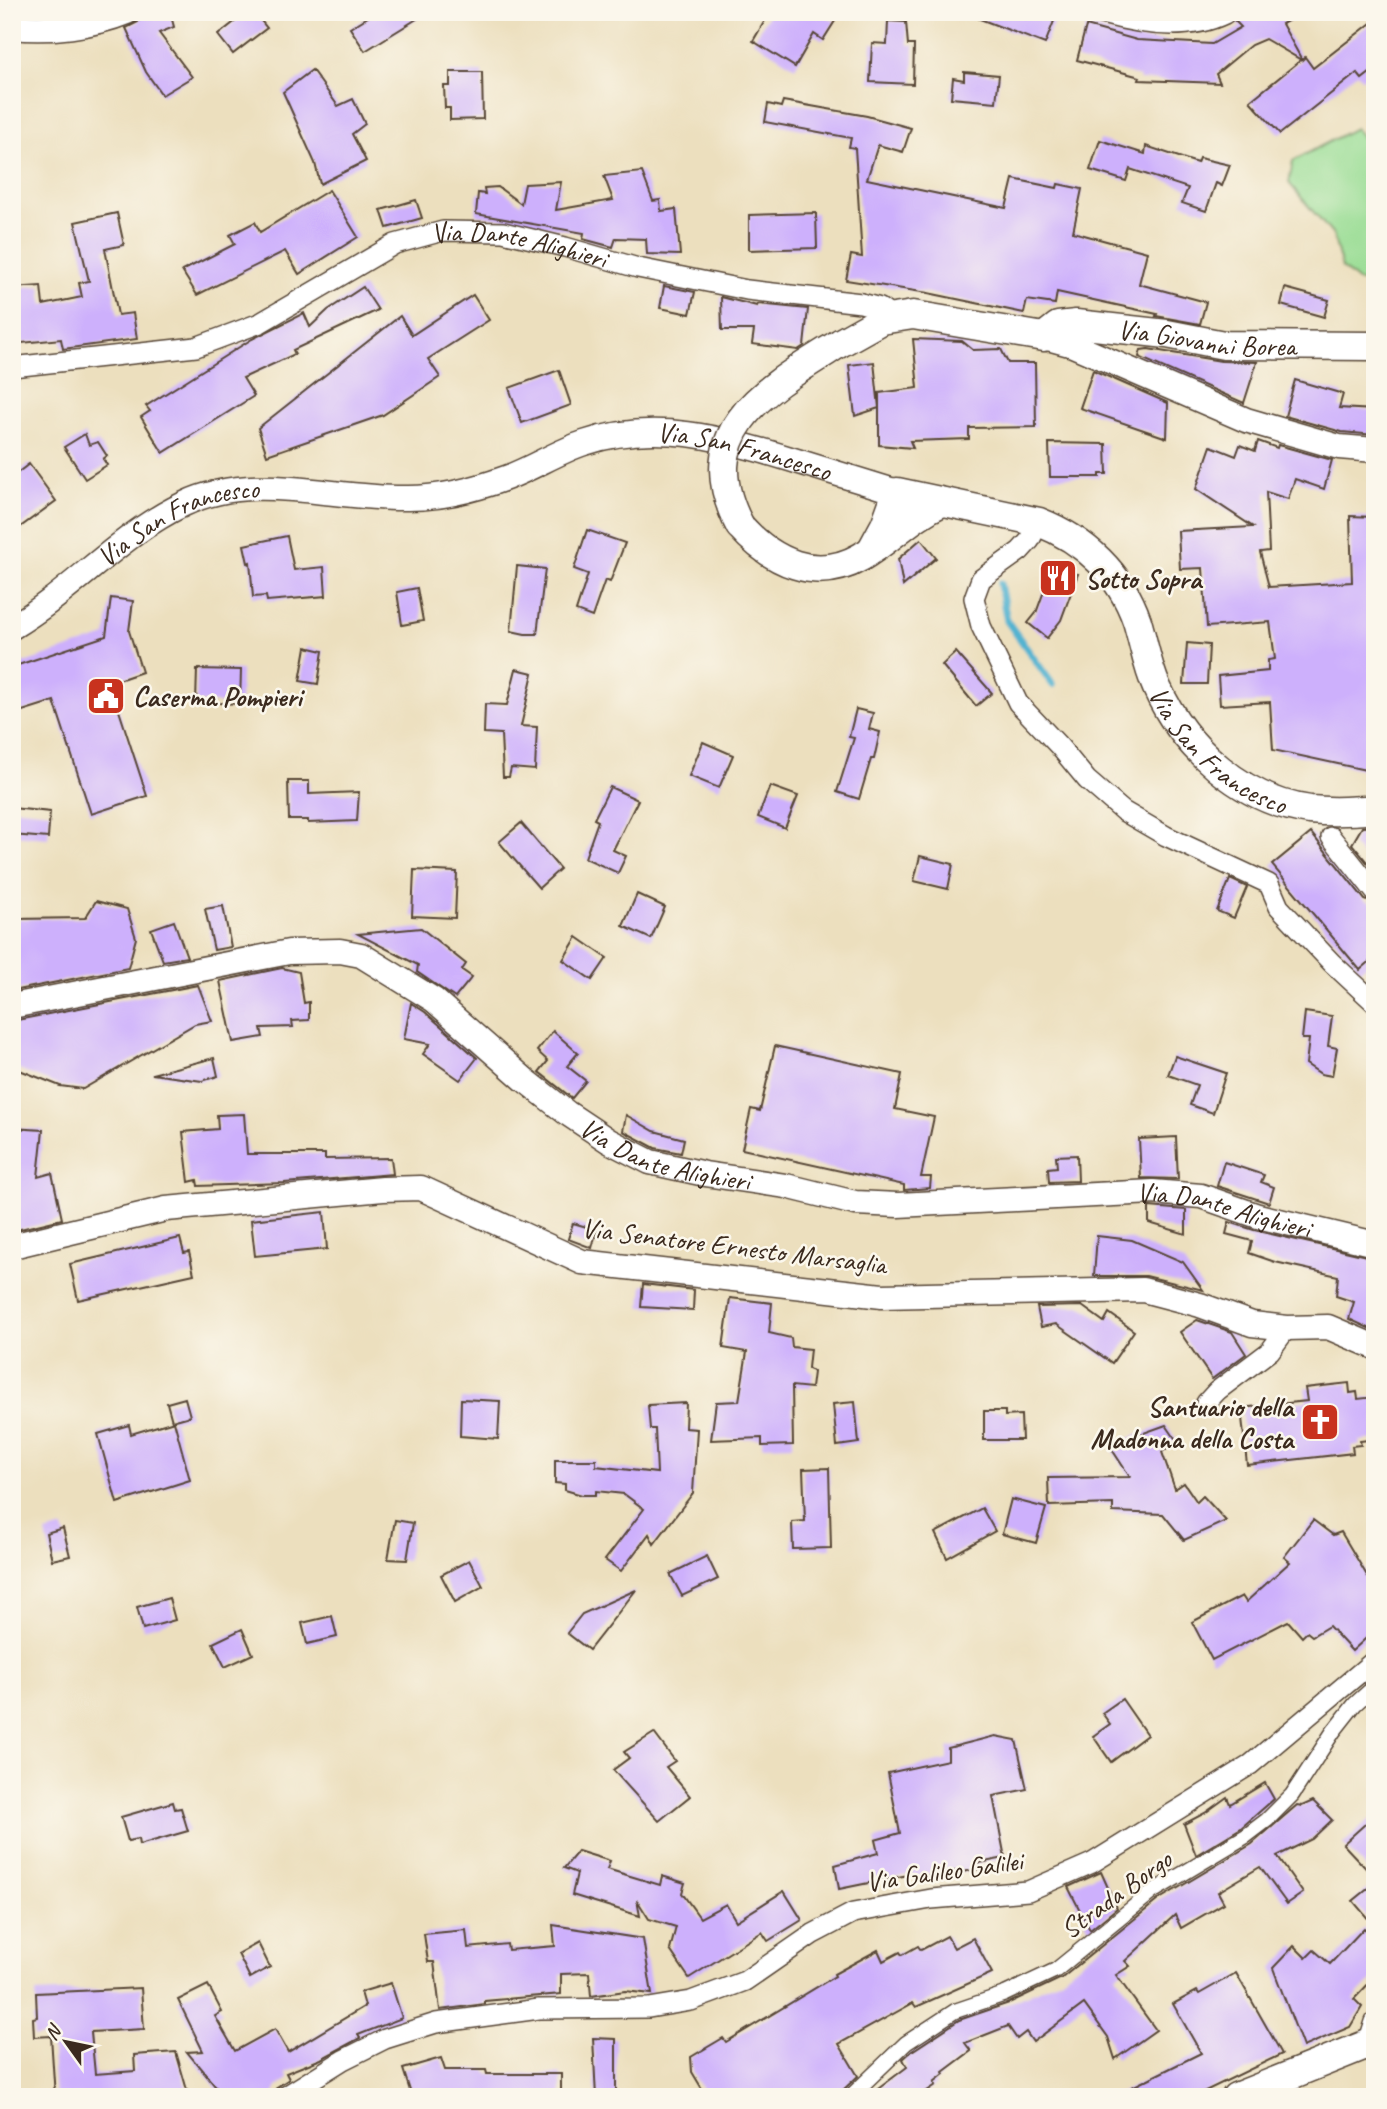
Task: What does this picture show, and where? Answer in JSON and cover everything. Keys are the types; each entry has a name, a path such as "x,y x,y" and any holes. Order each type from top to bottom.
{"main road":[{"name":"Via Dante Alighieri","path":"892,317 923,316 1044,337"},
{"path":"892,317 874,323 840,343 762,394 745,411 733,433 725,459 724,484 730,506 740,526 753,541 775,556 803,568 823,569 842,565 872,550 914,516 942,502"},
{"name":"Via Giovanni Borea","path":"1044,337 1058,326 1076,324 1167,334 1224,345 1375,346"},
{"path":"872,550 897,492"},
{"name":"Via San Francesco","path":"897,492 1039,522 1077,541 1109,569 1123,590 1137,622 1145,657 1157,688 1171,714 1211,762 1244,785 1284,803 1311,810 1375,809"},
{"path":"1236,2097 1372,2036"}],"street":[{"path":"12,27 31,29 106,21 127,12"},
{"path":"1104,12 1125,18 1184,22 1202,20 1223,12"},
{"name":"Via Dante Alighieri","path":"12,367 196,347 260,323 396,244 443,231 503,232 638,268 747,290 861,303 880,308 892,317"},
{"path":"1044,337 1073,345 1246,420 1339,447 1375,450"},
{"name":"Via San Francesco","path":"12,628 37,612 129,537 184,503 238,488 297,488 353,497 410,498 459,492 506,478 585,443 635,432 661,431 717,438 897,492"},
{"path":"1039,522 1030,540 1020,551 981,579 974,598 981,626 1018,703 1087,780 1123,811 1166,836 1269,884 1279,906 1332,963 1375,1003"},
{"path":"1331,837 1375,892"},
{"name":"Via Dante Alighieri","path":"12,1006 289,952 340,951 361,956 381,966 434,1000 567,1113 609,1141 650,1162 866,1203 898,1205 1153,1192 1201,1196 1258,1216 1375,1244"},
{"name":"Via Senatore Ernesto Marsaglia","path":"12,1246 166,1209 383,1189 421,1188 582,1262 882,1296 1143,1290 1200,1305 1252,1324 1287,1328 1328,1327 1375,1347"},
{"path":"1206,1403 1217,1391 1270,1351 1287,1328"},
{"name":"Via Galileo Galilei","path":"284,2097 342,2060 385,2039 436,2023 539,2009 649,2008 691,2001 745,1981 813,1934 853,1913 931,1899 1028,1891 1092,1863 1250,1765 1375,1660"},
{"name":"Strada Borgo","path":"850,2097 906,2043 955,2011 1004,1994 1056,1970 1152,1892 1246,1836 1267,1820 1292,1796 1333,1732 1355,1704 1375,1686"}],"green space":[{"path":"1355,128 1375,153 1375,282 1359,282 1342,268 1333,235 1289,183 1293,161"}],"building":[{"path":"142,12 170,12 174,27 159,33 192,77 162,95 146,72 126,28 138,22"},
{"path":"247,12 254,12 267,28 233,54 218,35"},
{"path":"376,12 428,12 365,51 350,28"},
{"path":"770,12 819,12 835,21 823,40 814,34 795,67 753,41"},
{"path":"967,12 1029,12 1054,21 1045,44"},
{"path":"1247,12 1304,12 1282,24 1302,60 1305,57 1313,68 1375,20 1375,69 1362,79 1357,73 1280,134 1250,101 1301,60 1265,39 1251,45 1216,74 1220,83 1139,80 1140,77 1077,60 1086,26 1137,40 1212,44 1241,27 1235,21"},
{"path":"888,21 906,22 908,45 914,45 913,84 870,82 872,43 887,44"},
{"path":"312,70 338,106 353,99 365,124 352,134 366,161 320,184 315,163 283,92"},
{"path":"450,72 482,72 483,119 450,120 450,108 445,108 444,86 450,86"},
{"path":"964,72 999,75 996,102 951,98 953,78 964,80"},
{"path":"783,101 867,116 911,128 903,152 878,145 867,179 1006,208 1013,179 1057,188 1058,184 1082,189 1073,232 1147,252 1139,284 1206,302 1200,324 1057,292 1055,304 1027,300 1024,313 928,293 846,280 851,255 862,257 855,148 849,147 851,138 765,122 768,104 781,107"},
{"path":"1100,140 1145,154 1146,146 1197,163 1199,158 1230,165 1222,186 1216,183 1206,211 1182,203 1188,188 1130,169 1126,181 1090,170"},
{"path":"642,172 653,201 660,200 661,211 676,209 680,255 647,254 646,239 616,238 613,247 583,239 584,233 476,214 478,193 485,194 484,188 498,187 521,204 525,184 561,182 556,210 613,200 604,176"},
{"path":"329,190 358,237 299,274 285,251 197,295 182,271 235,244 230,235 255,222 260,232"},
{"path":"416,200 422,218 387,228 381,210"},
{"path":"117,213 124,245 105,249 118,315 133,313 137,339 63,349 61,339 12,344 12,288 41,286 43,305 82,297 79,283 89,281 75,222"},
{"path":"816,213 817,248 749,250 749,215"},
{"path":"664,286 695,292 690,314 660,308"},
{"path":"363,287 378,310 293,350 295,354 243,378 254,396 163,453 141,417 150,411 146,406 252,339 304,313 310,327 328,310"},
{"path":"1285,288 1329,300 1324,317 1281,305"},
{"path":"473,295 489,320 428,359 440,377 383,415 267,455 258,428 400,316 412,335"},
{"path":"721,297 757,306 808,309 804,346 798,350 752,344 754,330 722,330"},
{"path":"913,339 962,341 973,350 1001,349 1008,363 1035,363 1036,427 969,428 969,439 910,441 913,448 879,445 879,393 918,388"},
{"path":"1141,350 1221,361 1257,362 1244,403 1139,357"},
{"path":"874,362 879,408 855,416 849,365"},
{"path":"559,370 571,405 522,423 509,388"},
{"path":"1093,370 1168,403 1167,438 1080,408"},
{"path":"1295,380 1343,394 1339,408 1375,410 1375,435 1342,432 1285,416"},
{"path":"85,434 89,445 98,442 107,456 103,459 107,465 85,479 64,447"},
{"path":"1258,441 1332,460 1324,489 1295,479 1288,499 1266,492 1269,551 1260,552 1269,587 1352,582 1350,516 1375,517 1375,772 1273,750 1270,702 1220,705 1218,676 1268,671 1268,660 1275,659 1270,622 1207,627 1203,568 1180,569 1178,531 1253,527 1196,489 1211,446 1236,456 1240,445 1255,451"},
{"path":"1049,443 1106,444 1107,474 1100,474 1100,477 1050,477"},
{"path":"29,464 56,501 12,533 12,477"},
{"path":"587,530 625,543 610,582 605,580 592,617 576,611 588,574 574,569"},
{"path":"287,536 294,570 324,567 326,596 267,601 266,596 253,597 250,562 248,563 244,545"},
{"path":"921,539 936,558 903,586 898,559"},
{"path":"517,566 545,569 537,634 511,631"},
{"path":"1051,572 1078,574 1061,620 1047,638 1028,623 1036,613"},
{"path":"417,588 423,621 402,625 397,592"},
{"path":"111,598 133,601 129,631 142,672 110,683 147,796 91,814 54,701 16,713 12,701 12,667 106,636"},
{"path":"1187,643 1209,645 1207,684 1184,684"},
{"path":"306,647 323,651 318,684 300,681"},
{"path":"956,652 992,693 976,706 942,665"},
{"path":"197,669 241,670 240,704 196,702"},
{"path":"516,669 533,673 521,726 537,727 535,770 511,768 509,777 503,777 501,734 484,733 485,704 507,705"},
{"path":"856,709 873,713 869,729 880,732 874,759 871,759 859,799 837,792 854,738 849,737"},
{"path":"703,742 733,755 719,788 689,776"},
{"path":"288,781 309,781 309,794 359,792 357,821 308,823 308,820 289,820"},
{"path":"770,786 798,796 785,828 758,817"},
{"path":"610,787 638,800 613,850 626,856 618,873 585,858 598,821 594,819"},
{"path":"12,808 50,812 48,838 12,835"},
{"path":"521,823 560,869 539,888 499,842"},
{"path":"1375,826 1375,872 1352,844 1362,827"},
{"path":"1311,833 1365,900 1375,904 1375,957 1360,970 1272,865"},
{"path":"920,856 953,864 948,889 914,881"},
{"path":"414,870 457,872 455,918 412,916"},
{"path":"1230,879 1247,887 1234,918 1217,911"},
{"path":"637,894 665,907 651,939 623,926"},
{"path":"96,901 127,909 136,938 128,968 12,991 12,919 85,918"},
{"path":"223,906 231,947 214,950 205,909"},
{"path":"174,921 187,957 163,961 151,929"},
{"path":"421,928 466,964 462,970 472,977 455,998 417,972 418,965 358,934"},
{"path":"577,937 607,958 592,980 563,960"},
{"path":"282,968 299,972 304,1003 309,1002 309,1020 292,1021 293,1027 261,1028 263,1037 233,1042 220,981"},
{"path":"198,985 212,1021 195,1024 83,1089 60,1086 12,1067 12,1021"},
{"path":"411,1003 477,1058 460,1080 423,1054 430,1044 404,1039"},
{"path":"1305,1012 1332,1016 1328,1046 1337,1048 1332,1076 1321,1074 1306,1064 1309,1039 1302,1039"},
{"path":"553,1031 578,1053 567,1066 586,1081 572,1098 539,1072 548,1061 537,1051"},
{"path":"775,1046 902,1074 895,1109 934,1117 921,1177 931,1177 930,1188 904,1190 904,1185 742,1149 751,1109 760,1111"},
{"path":"1175,1056 1226,1073 1213,1113 1190,1105 1197,1085 1168,1075"},
{"path":"214,1058 218,1076 202,1081 152,1074"},
{"path":"244,1114 247,1154 325,1154 325,1159 391,1158 393,1174 284,1183 198,1186 197,1180 189,1182 183,1132 218,1129 217,1115"},
{"path":"626,1115 654,1131 684,1139 681,1153 655,1148 623,1131"},
{"path":"12,1128 43,1130 38,1177 52,1173 62,1219 12,1231"},
{"path":"1176,1137 1178,1179 1141,1178 1139,1139"},
{"path":"1077,1155 1078,1181 1049,1182 1048,1168 1057,1167 1056,1156"},
{"path":"1224,1162 1264,1175 1261,1182 1274,1187 1269,1203 1217,1186"},
{"path":"1149,1207 1186,1210 1186,1234 1149,1223"},
{"path":"324,1212 327,1249 255,1256 251,1220"},
{"path":"1229,1222 1375,1258 1375,1331 1349,1319 1354,1302 1336,1296 1338,1276 1275,1262 1249,1253 1252,1241 1226,1234"},
{"path":"573,1223 597,1230 592,1248 568,1239"},
{"path":"1097,1236 1132,1240 1183,1262 1203,1290 1146,1276 1094,1276"},
{"path":"180,1238 184,1253 189,1252 194,1274 78,1300 70,1264"},
{"path":"643,1284 694,1290 693,1310 641,1307"},
{"path":"730,1298 772,1303 769,1333 791,1338 792,1347 810,1349 808,1368 813,1372 811,1388 792,1386 793,1445 762,1446 762,1438 711,1440 716,1402 739,1401 747,1352 723,1348"},
{"path":"1082,1306 1104,1322 1109,1313 1134,1331 1112,1363 1056,1324 1041,1327 1037,1307"},
{"path":"1197,1320 1232,1332 1246,1354 1212,1379 1180,1332"},
{"name":"Santuario della Madonna della Costa","path":"1349,1383 1350,1393 1357,1392 1358,1399 1375,1397 1375,1439 1360,1441 1361,1445 1352,1446 1353,1453 1247,1465 1241,1408 1307,1401 1305,1388"},
{"path":"185,1398 190,1416 172,1421 167,1403"},
{"path":"461,1399 500,1401 498,1439 460,1436"},
{"path":"855,1402 859,1443 837,1446 833,1404"},
{"path":"686,1403 685,1428 697,1429 693,1493 654,1544 649,1534 621,1571 605,1560 644,1509 624,1494 596,1491 596,1495 582,1495 565,1490 565,1484 555,1483 555,1460 596,1460 596,1466 657,1473 655,1429 650,1429 648,1405"},
{"path":"984,1411 1005,1411 1005,1416 1021,1415 1022,1440 984,1440"},
{"path":"174,1421 190,1480 117,1503 98,1434 129,1425 131,1434"},
{"path":"1166,1425 1177,1441 1162,1452 1175,1489 1184,1483 1197,1502 1203,1496 1226,1521 1184,1540 1163,1514 1113,1512 1113,1504 1049,1506 1048,1478 1130,1477 1111,1448 1125,1443 1124,1440"},
{"path":"829,1468 831,1548 793,1549 792,1522 805,1521 803,1469"},
{"path":"1011,1499 1046,1508 1036,1543 1002,1534"},
{"path":"982,1508 995,1531 947,1558 935,1533"},
{"path":"395,1520 413,1523 407,1560 388,1559"},
{"path":"1313,1520 1333,1535 1341,1532 1375,1589 1375,1630 1352,1651 1329,1626 1312,1636 1307,1632 1302,1637 1288,1621 1212,1660 1192,1622 1242,1596 1246,1602 1290,1562 1284,1557"},
{"path":"63,1528 70,1556 52,1560 46,1533"},
{"path":"707,1556 718,1579 682,1596 670,1574"},
{"path":"469,1560 483,1586 455,1602 441,1575"},
{"path":"636,1590 589,1650 567,1633 582,1614"},
{"path":"169,1598 175,1620 143,1629 137,1607"},
{"path":"332,1616 337,1637 307,1644 302,1623"},
{"path":"242,1629 253,1654 225,1667 213,1643"},
{"path":"1122,1699 1147,1735 1111,1762 1093,1736 1110,1724 1102,1713"},
{"path":"654,1733 675,1761 666,1767 690,1796 659,1821 613,1770 629,1758 624,1752"},
{"path":"995,1736 1016,1740 1027,1789 993,1796 1005,1858 979,1863 979,1869 963,1872 950,1871 914,1878 913,1874 839,1889 835,1865 878,1853 875,1840 900,1833 888,1773 948,1760 948,1748"},
{"path":"1265,1783 1274,1799 1241,1828 1196,1855 1184,1824 1227,1797 1230,1804"},
{"path":"1313,1801 1332,1820 1312,1839 1277,1856 1303,1893 1287,1904 1260,1867 1218,1892 1224,1903 1181,1928 1175,1915 1125,1961 1130,1966 1116,1975 1156,2030 1115,2059 1108,2037 1084,2004 1033,2042 1026,2032 1017,2039 1008,2026 965,2043 971,2051 943,2072 934,2082 936,2085 918,2097 864,2097 907,2067 903,2059 912,2051 959,2020 1009,2003 1062,1978 1158,1900 1252,1844 1297,1805 1302,1806"},
{"path":"173,1802 175,1809 181,1808 188,1831 139,1845 138,1839 128,1841 121,1817"},
{"path":"1375,1815 1375,1878 1343,1844"},
{"path":"578,1851 610,1861 607,1869 660,1885 662,1876 685,1883 682,1893 700,1918 726,1904 736,1921 784,1891 802,1920 768,1941 762,1932 689,1978 670,1950 676,1927 649,1919 637,1900 640,1916 572,1895 577,1873 564,1868"},
{"path":"1101,1872 1117,1908 1090,1930 1068,1887"},
{"path":"1375,1883 1375,1927 1353,1901"},
{"path":"553,1925 643,1939 652,1994 625,1991 591,1996 589,1973 561,1974 561,1994 485,2001 485,2004 440,2010 434,1962 428,1962 424,1934 466,1930 468,1948 507,1944 508,1950 555,1946"},
{"path":"1364,1928 1375,1939 1375,1977 1354,1999 1362,2007 1350,2027 1303,2047 1273,1968 1294,1946 1306,1958 1314,1950 1330,1964"},
{"path":"947,1936 954,1948 973,1938 992,1973 916,2007 913,2003 839,2044 858,2076 843,2090 841,2097 707,2097 692,2072 691,2057 723,2038 726,2042 835,1976 834,1974 878,1950 883,1961 918,1946 921,1950"},
{"path":"258,1943 270,1967 250,1978 238,1954"},
{"path":"1236,1973 1282,2054 1193,2097 1112,2097 1201,2053 1173,2004 1197,1991 1199,1994"},
{"path":"391,1983 402,2018 358,2035 360,2038 321,2059 286,2073 289,2079 277,2087 272,2097 224,2097 187,2052 203,2051 178,2000 208,1985 222,2012 215,2016 235,2051 275,2029 288,2052 365,2006 361,1992"},
{"path":"141,1988 144,2029 91,2032 95,2074 135,2071 134,2055 176,2052 189,2097 55,2097 51,2036 34,2037 36,1993"},
{"path":"593,2038 616,2039 616,2097 596,2097"},
{"path":"441,2058 445,2070 486,2070 487,2074 561,2074 561,2097 412,2097 403,2069"}],"waterway":[{"path":"1000,584 1007,621 1053,685"}],"place":[{"name":"Sotto Sopra","path":"1058,578"},
{"name":"Caserma Pompieri","path":"106,696"},
{"name":"Santuario della Madonna della Costa","path":"1320,1422"}]}
